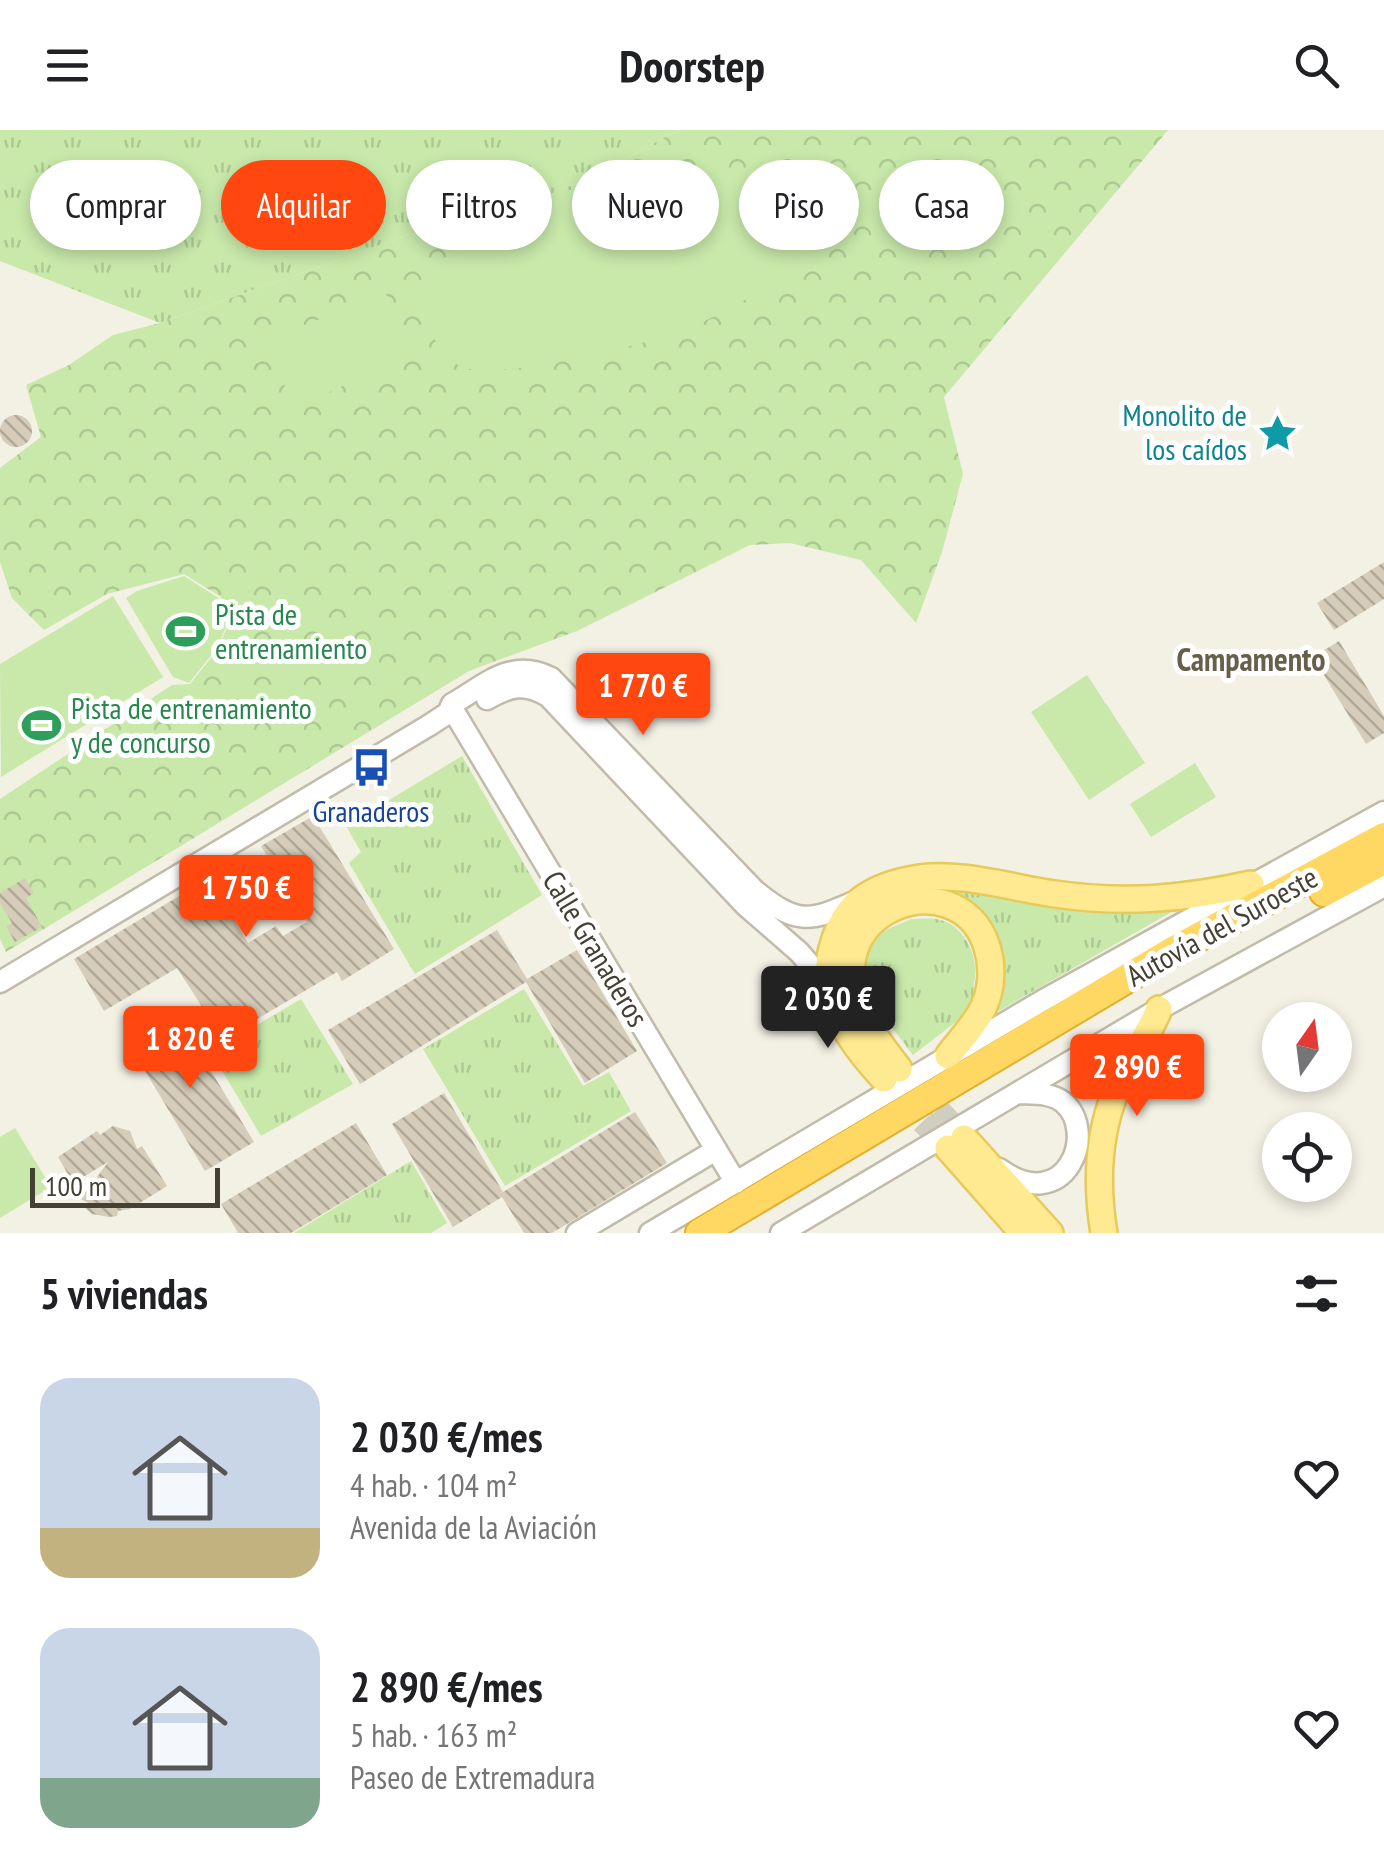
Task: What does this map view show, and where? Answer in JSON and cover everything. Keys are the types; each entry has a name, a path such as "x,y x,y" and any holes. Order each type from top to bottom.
{"highway":[{"name":"Autovía del Suroeste","path":"700,1233 1174,951 1384,838"},
{"name":"Autovía del Suroeste","path":"734,1233 1185,966 1384,860"}],"main road":[{"path":"948,1056 983,1009 991,982 990,956 984,938 965,914 930,900 907,903 877,917 862,932 854,949 852,984 892,1074 844,1027 830,988 830,952 844,921 861,900 892,884 923,878 952,878 1096,899 1135,900 1180,899 1251,884"},
{"path":"1104,1233 1098,1156 1115,1092 1159,1009"},
{"path":"1023,1233 995,1201 956,1143 986,1160 1050,1233"}],"street":[{"path":"452,714 452,704 507,672 524,668 552,678 754,890 782,913 816,919 861,900"},
{"path":"0,982 452,714 510,686 525,686 548,696 744,906 799,952 830,988"},
{"name":"Calle Granaderos","path":"452,714 736,1182"},
{"path":"650,1233 948,1056 1384,812"},
{"path":"781,1233 1159,1009 1384,886"},
{"path":"986,1160 1015,1181 1033,1186 1048,1183 1066,1170 1074,1158 1078,1142 1064,1103 1048,1095 1017,1092"},
{"path":"577,1233 716,1150"},
{"path":"995,1201 1005,1233"}],"green space":[{"path":"0,130 679,130 623,160 572,160 572,185 552,193 552,160 406,160 406,236 386,243 386,160 221,160 221,250 366,250 160,323 0,261"},
{"path":"679,130 1168,130 944,397 963,474 942,552 916,623 861,560 790,543 750,545 577,631 469,671 6,952 0,939 0,799 172,685 190,684 218,649 232,615 221,597 184,574 107,594 44,630 12,598 0,562 0,468 41,437 26,385 69,365 113,335 160,323 366,250 386,250 386,243 406,236 406,250 552,250 552,193 572,185 572,250 719,250 719,160 623,160"},
{"path":"719,180 739,182 739,250 816,250 815,258 697,325 602,353 533,366 475,370 458,365 437,343 429,323 424,289 429,275 447,256 467,250 552,250 552,224 572,218 572,250 719,250"},
{"path":"385,292 414,354 294,408 266,341"},
{"name":"Pista de entrenamiento","path":"184,576 220,599 231,615 217,648 189,683 173,677 126,598"},
{"name":"Pista de entrenamiento y de concurso","path":"113,596 163,677 1,777 0,664"},
{"path":"1087,675 1145,763 1089,800 1031,712"},
{"path":"462,756 542,895 415,974 349,863 361,852 346,826"},
{"path":"1195,763 1216,797 1151,837 1130,804"},
{"path":"941,885 1180,907 991,1012 1001,970 996,938 975,913 936,894"},
{"path":"911,919 936,919 958,929 968,943 975,967 974,1008 913,1055 874,997 866,964 870,948 881,934"},
{"path":"524,989 583,1086 609,1072 631,1111 505,1186 423,1049"},
{"path":"301,999 353,1084 261,1136 211,1052"},
{"path":"15,1128 51,1187 0,1218 0,1137"},
{"path":"411,1161 447,1223 431,1233 294,1233"}],"building":[{"path":"16,415 27,420 32,431 27,442 16,447 5,442 0,431 5,420"},
{"path":"1384,562 1384,599 1334,630 1317,603"},
{"path":"1339,641 1384,716 1384,733 1366,744 1313,657"},
{"path":"313,816 394,949 342,981 337,972 223,1039 177,968 104,1011 74,959 209,878 248,943 276,926 283,936 307,922 261,846"},
{"path":"25,878 34,893 26,898 42,927 15,942 6,926 12,923 0,903 0,893"},
{"path":"497,930 527,979 577,950 637,1051 585,1083 526,982 360,1084 328,1030"},
{"path":"174,1010 254,1142 205,1171 126,1039"},
{"path":"444,1093 503,1192 635,1112 667,1163 552,1233 524,1233 502,1197 453,1227 392,1124"},
{"path":"356,1123 387,1175 291,1233 238,1233 221,1204"},
{"path":"113,1126 130,1131 137,1149 142,1146 167,1186 109,1217 92,1214 85,1208 88,1203 81,1199 108,1162 73,1183 58,1157 97,1131 100,1135"}],"tunnel":[{"path":"912,1083 964,1138"},
{"path":"898,1094 948,1148"}],"place":[{"name":"Monolito de los caídos","path":"1277,433"},
{"name":"Pista de entrenamiento","path":"185,632"},
{"name":"Pista de entrenamiento y de concurso","path":"41,726"},
{"name":"Granaderos","path":"371,768"}],"district":[{"name":"Campamento","path":"1251,660"}]}
